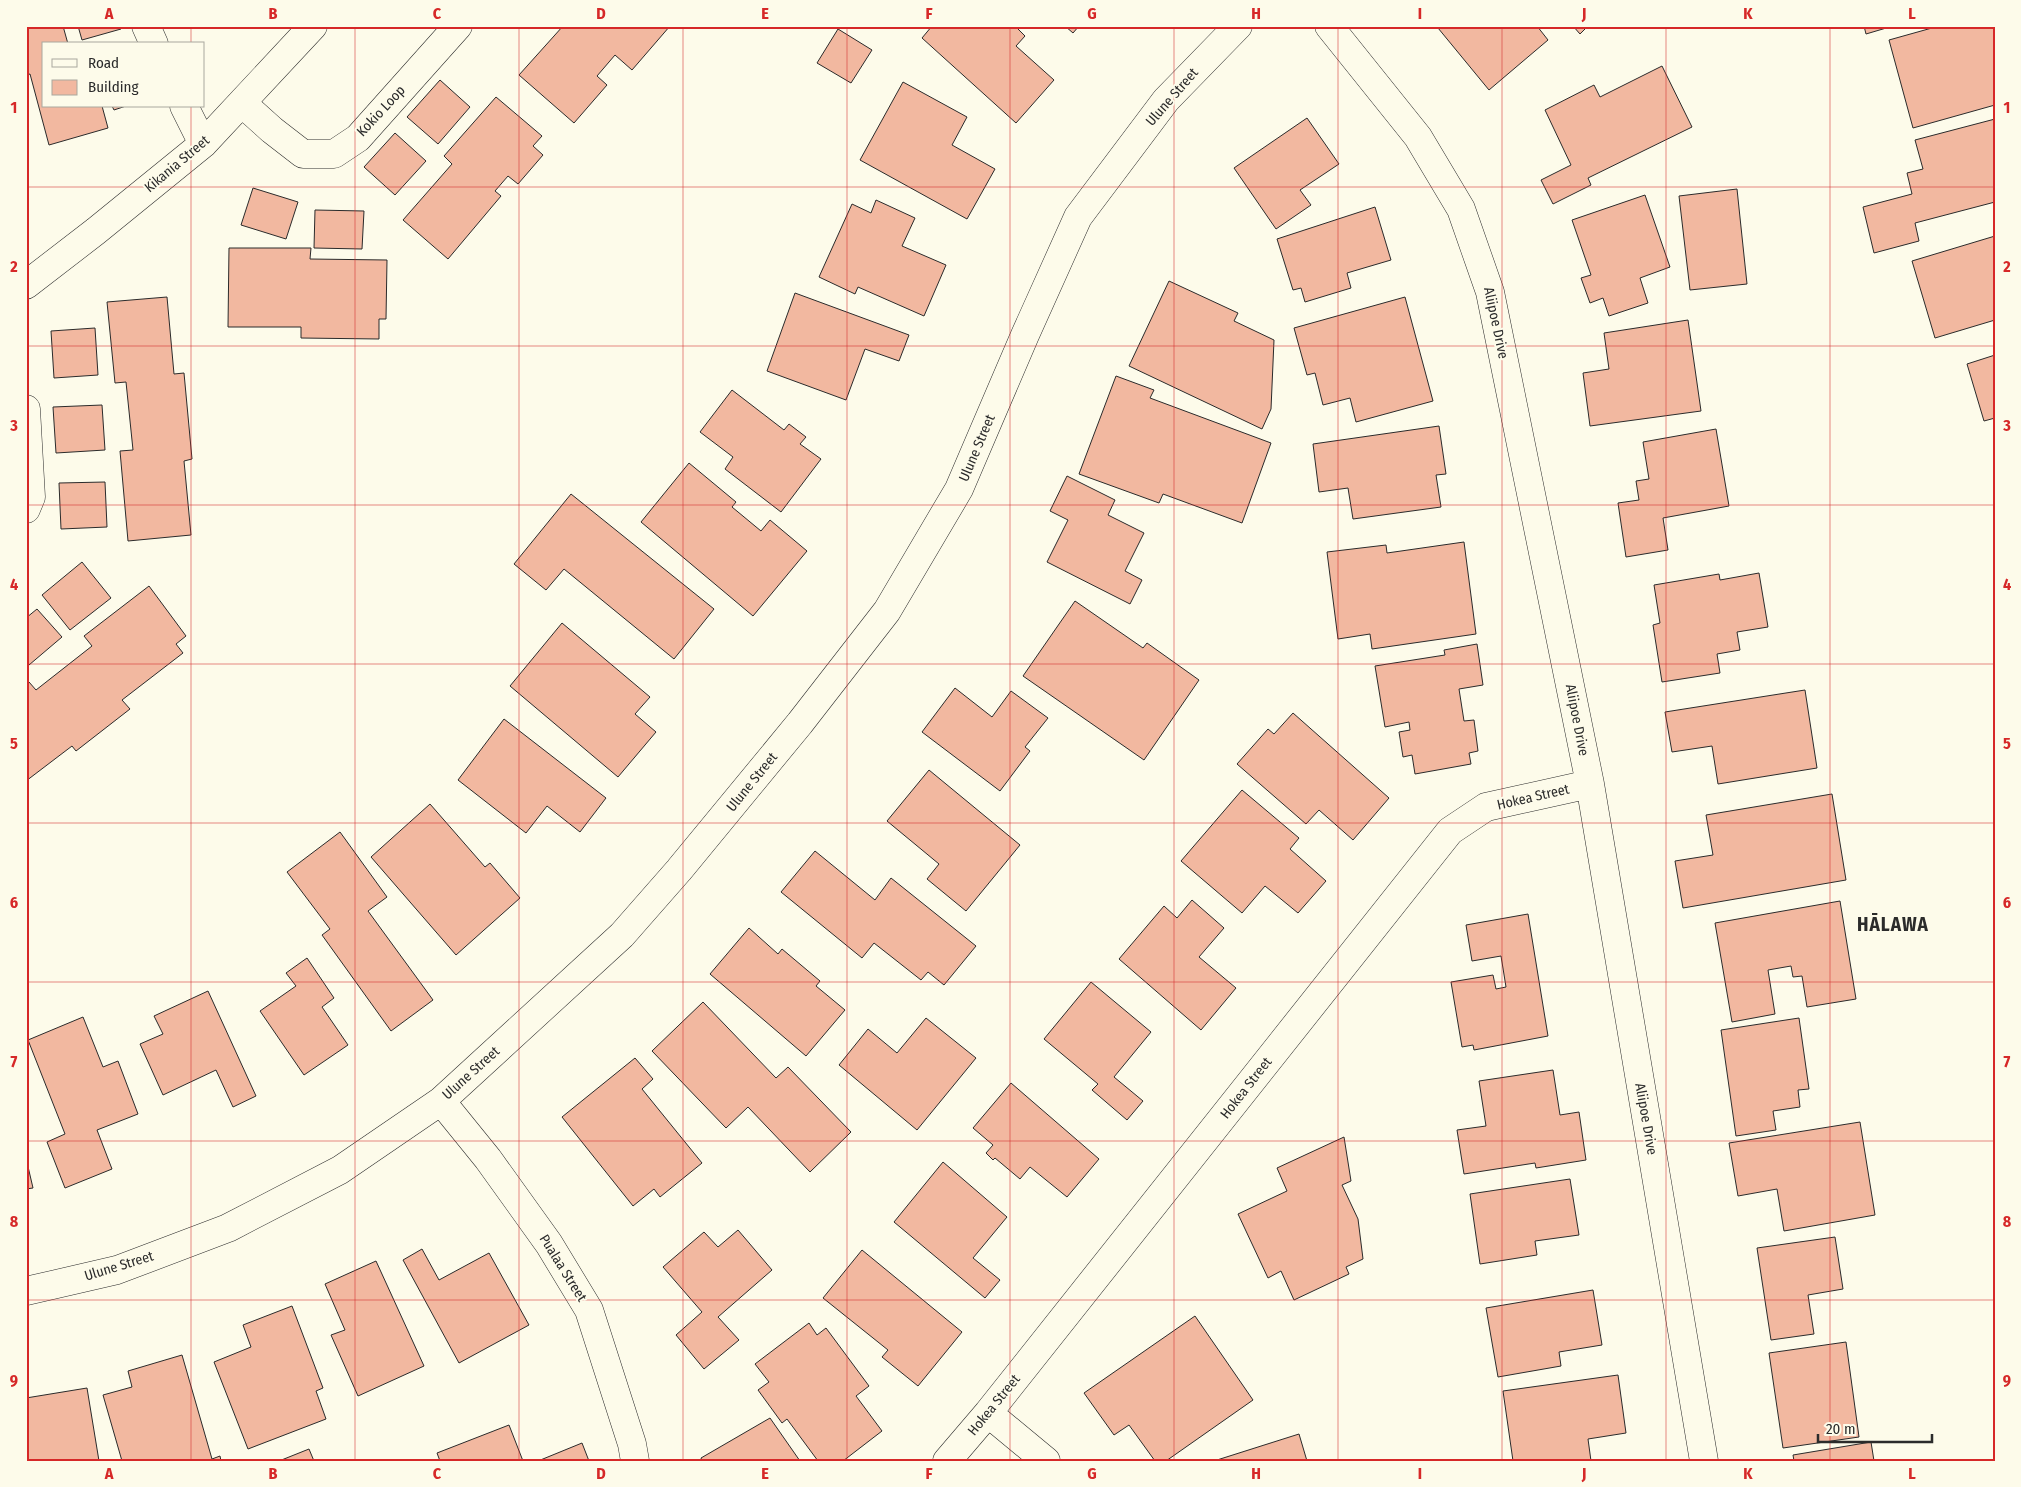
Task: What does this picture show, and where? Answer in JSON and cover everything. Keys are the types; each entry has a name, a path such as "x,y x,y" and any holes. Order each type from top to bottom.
{"street":[{"path":"146,26 153,42"},
{"name":"Kikania Street","path":"26,285 203,144 313,26"},
{"name":"Kokio Loop","path":"242,103 303,154 334,154 358,138 458,26"},
{"name":"Ulune Street","path":"26,1291 117,1270 228,1228 340,1170 441,1101 622,935 679,870 788,738 887,611 959,489 1025,334 1078,217 1166,100 1238,26"},
{"name":"Aliipoe Drive","path":"1329,26 1418,136 1461,209 1490,292 1590,784 1704,1461"},
{"path":"185,108 203,144"},
{"path":"26,409 31,497 26,509"},
{"name":"Hokea Street","path":"947,1461 988,1413 1450,830 1486,807 1590,784"},
{"name":"Pualaa Street","path":"441,1101 488,1159 549,1244 589,1310 632,1444 635,1461"},
{"path":"988,1413 1046,1461"}],"building":[{"path":"26,26 63,26 67,42 42,42 42,108 103,108 108,128 49,145 30,74 26,75"},
{"path":"78,26 120,26 121,29 82,40"},
{"path":"563,26 670,26 632,70 615,55 597,76 607,85 574,123 519,75"},
{"path":"932,26 1015,26 1025,36 1016,46 1054,80 1016,123 922,38"},
{"path":"1065,26 1079,26 1073,33"},
{"path":"1441,26 1537,26 1548,40 1489,90 1438,28"},
{"path":"1573,26 1588,26 1580,34"},
{"path":"1864,26 1893,26 1866,34"},
{"path":"1939,26 1994,26 1995,105 1913,128 1889,40"},
{"path":"838,29 872,50 851,83 817,63"},
{"path":"1662,66 1692,127 1588,178 1591,185 1553,204 1541,180 1571,165 1545,110 1594,85 1600,97"},
{"path":"440,80 470,107 438,144 407,117"},
{"path":"903,82 967,117 952,145 995,169 967,219 860,160"},
{"path":"496,97 542,136 533,146 543,155 518,184 508,176 495,191 501,196 448,259 403,220 452,164 444,156"},
{"path":"1307,118 1339,164 1300,190 1311,205 1276,229 1234,168"},
{"path":"1995,119 1995,202 1915,223 1919,241 1874,253 1863,207 1912,194 1907,173 1923,169 1915,140"},
{"path":"395,133 426,161 395,195 364,167"},
{"path":"253,188 298,202 286,239 241,225"},
{"path":"1737,189 1747,284 1690,290 1679,196"},
{"path":"1645,195 1670,267 1640,278 1648,303 1609,316 1603,298 1590,303 1581,278 1591,275 1572,220"},
{"path":"876,200 915,218 902,246 946,265 924,316 858,287 855,294 819,277 852,204 871,213"},
{"path":"1375,207 1391,260 1347,273 1351,288 1305,302 1301,288 1293,290 1277,239"},
{"path":"315,210 364,211 362,249 314,248"},
{"path":"1995,236 1995,320 1935,338 1912,261"},
{"path":"229,248 311,248 310,259 387,260 386,319 379,319 379,339 301,338 301,327 228,327"},
{"path":"1169,281 1238,313 1234,321 1274,340 1271,409 1262,429 1129,366"},
{"path":"795,293 909,335 899,361 865,349 846,400 767,371"},
{"path":"167,297 174,374 184,373 192,459 184,461 191,535 128,541 120,451 133,450 126,382 115,383 107,302"},
{"path":"1405,297 1433,401 1356,422 1350,398 1323,405 1315,373 1307,375 1294,328"},
{"path":"1688,320 1701,411 1590,426 1583,373 1609,369 1604,333"},
{"path":"95,328 98,375 54,378 51,331"},
{"path":"1995,355 1995,418 1984,421 1967,364"},
{"path":"1116,376 1154,390 1150,398 1271,443 1242,523 1163,494 1159,503 1079,474"},
{"path":"732,390 784,430 789,424 806,437 800,444 821,459 781,512 725,469 733,457 700,432"},
{"path":"102,405 105,450 56,453 53,407"},
{"path":"1439,426 1446,474 1436,475 1441,507 1353,519 1348,488 1319,492 1313,444"},
{"path":"1716,429 1729,506 1663,518 1668,550 1626,557 1618,503 1639,500 1636,481 1649,479 1643,442"},
{"path":"689,463 736,502 732,507 761,531 770,520 807,551 753,616 641,522"},
{"path":"1067,476 1115,500 1108,515 1144,533 1125,571 1142,580 1130,604 1047,562 1068,520 1050,511"},
{"path":"105,482 107,527 61,529 59,483"},
{"path":"571,494 714,609 674,659 564,569 546,590 514,564"},
{"path":"1464,542 1476,634 1372,649 1370,634 1338,639 1327,552 1386,545 1387,553"},
{"path":"82,562 111,598 70,630 42,595"},
{"path":"1759,573 1768,627 1737,632 1740,650 1717,654 1720,673 1662,682 1653,625 1660,623 1654,585 1719,574 1720,580"},
{"path":"149,586 186,636 176,644 183,653 122,700 130,709 76,751 72,746 26,781 26,684 29,682 36,690 92,646 84,636"},
{"path":"1075,601 1143,648 1147,643 1199,680 1144,760 1023,676"},
{"path":"37,609 62,637 29,665 26,662 26,618"},
{"path":"562,623 650,697 635,714 656,732 618,777 510,686"},
{"path":"1477,644 1483,685 1459,689 1464,721 1474,720 1478,751 1469,753 1471,764 1415,774 1412,755 1403,757 1399,732 1410,730 1409,722 1385,727 1375,666 1445,655 1444,650"},
{"path":"955,688 992,717 1011,691 1048,718 1025,747 1030,751 1000,791 922,732"},
{"path":"1805,690 1817,768 1718,784 1712,746 1672,752 1665,712"},
{"path":"1293,713 1389,798 1353,840 1319,810 1306,824 1237,764 1268,729 1274,734"},
{"path":"504,719 606,798 580,832 547,806 526,833 458,780"},
{"path":"929,770 1020,845 966,911 927,879 939,864 887,821"},
{"path":"1242,790 1299,838 1290,849 1326,881 1298,913 1265,886 1242,913 1181,861"},
{"path":"1832,794 1846,880 1683,908 1675,861 1713,855 1706,815"},
{"path":"430,804 485,867 490,863 520,898 456,955 371,857"},
{"path":"340,832 387,897 368,911 433,1000 391,1031 322,935 330,929 287,872"},
{"path":"815,851 875,900 891,878 976,946 944,985 928,972 921,980 874,943 862,958 781,892"},
{"path":"1192,900 1224,928 1199,957 1236,988 1201,1030 1119,959 1164,906 1177,918"},
{"path":"1840,901 1856,999 1807,1007 1802,976 1793,977 1791,966 1768,970 1775,1014 1732,1022 1715,923"},
{"path":"1528,914 1548,1036 1474,1050 1473,1045 1462,1047 1451,982 1493,975 1496,989 1506,987 1501,956 1472,961 1466,925"},
{"path":"749,928 778,954 782,949 820,981 816,986 845,1010 806,1056 710,974"},
{"path":"307,958 334,998 322,1007 348,1045 304,1075 260,1011 296,986 286,973"},
{"path":"1091,982 1151,1032 1114,1077 1143,1101 1127,1120 1092,1090 1098,1084 1044,1039"},
{"path":"208,991 256,1096 233,1107 216,1070 163,1095 140,1044 163,1034 154,1016"},
{"path":"703,1002 776,1078 788,1067 851,1132 810,1172 748,1107 726,1128 652,1051"},
{"path":"83,1017 103,1067 118,1061 138,1114 97,1130 112,1169 65,1188 47,1142 65,1134 28,1040"},
{"path":"926,1018 976,1058 917,1130 839,1065 868,1029 897,1053"},
{"path":"1799,1018 1809,1089 1798,1090 1800,1107 1773,1111 1776,1130 1736,1136 1721,1030"},
{"path":"635,1058 653,1079 642,1089 702,1163 660,1197 654,1189 633,1206 562,1117"},
{"path":"1553,1070 1560,1115 1579,1112 1586,1160 1536,1168 1535,1163 1464,1174 1457,1130 1486,1126 1479,1081"},
{"path":"1011,1083 1099,1159 1067,1197 1030,1167 1020,1179 995,1158 993,1160 986,1153 993,1145 973,1128"},
{"path":"1860,1122 1875,1215 1784,1231 1777,1189 1738,1196 1729,1143"},
{"path":"1344,1137 1351,1181 1342,1185 1358,1219 1363,1259 1346,1267 1349,1274 1294,1300 1281,1271 1268,1278 1238,1214 1287,1191 1277,1168"},
{"path":"26,1158 33,1188 26,1189"},
{"path":"943,1162 1007,1217 973,1258 1000,1280 985,1298 894,1222"},
{"path":"1570,1179 1579,1235 1535,1241 1537,1255 1480,1264 1470,1194"},
{"path":"738,1230 772,1270 718,1317 739,1340 704,1369 676,1335 702,1312 663,1267 704,1232 718,1247"},
{"path":"1835,1237 1843,1289 1808,1295 1814,1334 1771,1340 1757,1248"},
{"path":"422,1249 439,1280 489,1253 529,1325 459,1363 403,1260"},
{"path":"862,1250 962,1332 918,1386 882,1357 888,1350 823,1298"},
{"path":"376,1261 424,1366 358,1396 331,1335 345,1330 325,1284"},
{"path":"1593,1290 1602,1345 1559,1352 1561,1366 1498,1377 1486,1308"},
{"path":"292,1306 323,1388 316,1391 326,1419 248,1449 214,1362 251,1347 243,1325"},
{"path":"1195,1316 1253,1400 1166,1461 1155,1461 1129,1425 1114,1435 1084,1393"},
{"path":"809,1323 817,1335 826,1328 869,1386 856,1396 882,1431 843,1461 818,1461 787,1419 782,1423 758,1390 769,1382 755,1364"},
{"path":"1846,1342 1859,1437 1783,1448 1769,1353"},
{"path":"182,1355 212,1459 220,1456 221,1461 122,1461 103,1395 132,1387 128,1371"},
{"path":"1618,1375 1626,1433 1588,1439 1591,1461 1513,1461 1503,1391"},
{"path":"87,1388 99,1461 26,1461 26,1398"},
{"path":"770,1418 800,1461 702,1461 701,1458"},
{"path":"509,1425 523,1461 440,1461 437,1453"},
{"path":"1299,1434 1307,1461 1217,1461 1217,1460"},
{"path":"1871,1442 1874,1461 1794,1461 1793,1455"},
{"path":"582,1443 589,1461 538,1461"},
{"path":"309,1449 314,1461 279,1461"}],"district":[{"name":"HĀLAWA","path":"1893,924"}]}
